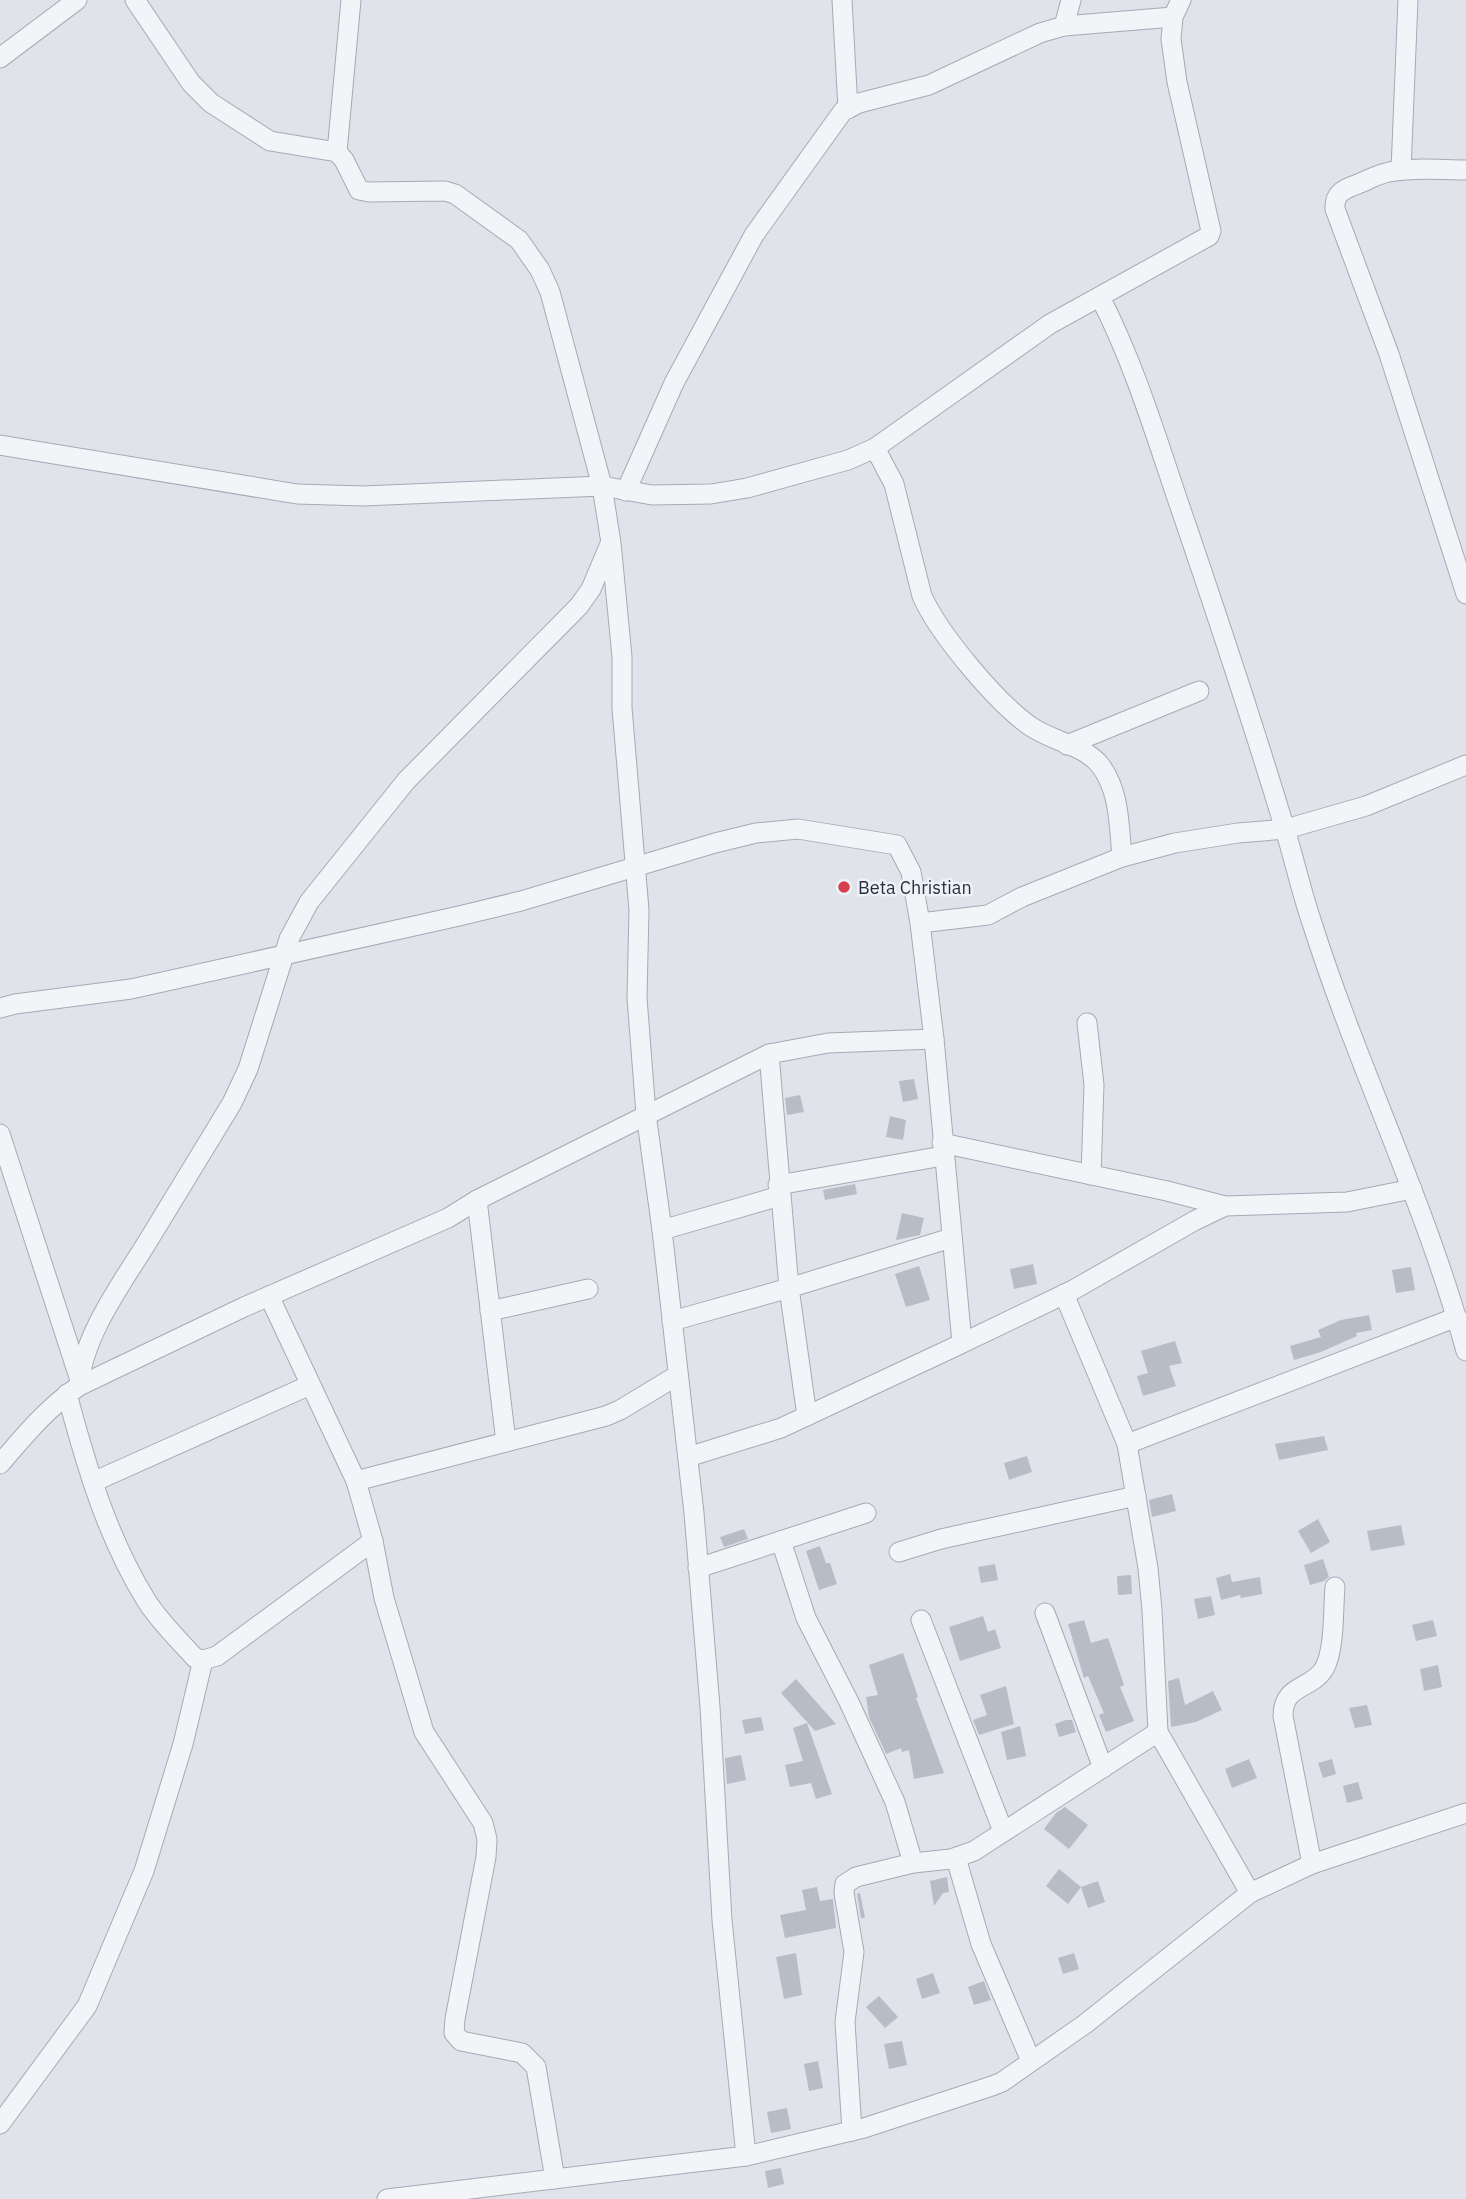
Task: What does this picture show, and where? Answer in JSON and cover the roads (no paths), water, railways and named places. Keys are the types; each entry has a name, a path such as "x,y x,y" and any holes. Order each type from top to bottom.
{"street":[{"path":"0,58 77,0"},
{"path":"135,0 191,83 211,103 270,141 337,152 359,190 445,191 455,194 519,240 540,270 550,292 602,486 611,542 622,657 622,708 639,910 637,998 646,1114 688,1457 710,1707 722,1920 746,2156"},
{"path":"337,152 351,0"},
{"path":"842,0 848,109"},
{"path":"1064,26 1071,0"},
{"path":"1401,170 1408,0"},
{"path":"0,445 298,494 362,496 602,486 626,491 652,495 711,494 747,488 848,460 875,448 1050,324 1205,239 1211,231 1177,82 1171,39 1177,8 1064,26 1040,33 929,85 859,103 843,111 754,235 674,383 626,491"},
{"path":"1466,170 1387,172 1338,194 1334,200 1389,354 1466,594"},
{"path":"1100,297 1111,317 1153,427 1222,628 1286,830 1312,926 1412,1189 1457,1317 1466,1351"},
{"path":"875,448 894,484 922,596 930,613 998,699 1031,727 1089,755 1100,765 1113,789 1118,806 1122,858"},
{"path":"75,1386 89,1346 107,1308 232,1103 248,1069 289,939 309,902 406,781 579,606 591,589 611,542"},
{"path":"1067,745 1199,691"},
{"path":"920,923 988,915 1023,897 1122,858 1175,843 1238,833 1286,830 1366,806 1466,765"},
{"path":"0,1008 131,989 521,901 756,833 798,829 892,843 900,849 911,872 920,923 934,1039 962,1343"},
{"path":"1087,1023 1094,1085 1091,1175"},
{"path":"0,1464 42,1415 75,1386 269,1296 448,1218 477,1200 769,1054 828,1043 934,1039"},
{"path":"769,1054 789,1289 807,1416"},
{"path":"0,1135 75,1386 99,1501 147,1602 195,1658 202,1660 217,1656 373,1541"},
{"path":"662,1230 779,1191 943,1149 1009,1156 1225,1206 1347,1202 1412,1189"},
{"path":"477,1200 506,1442"},
{"path":"688,1457 768,1432 807,1416 1064,1294 1225,1206"},
{"path":"672,1321 789,1289 951,1238"},
{"path":"491,1311 588,1289"},
{"path":"1064,1294 1127,1444 1152,1610 1158,1731 1250,1893"},
{"path":"269,1296 356,1481 373,1541 384,1598 420,1722 435,1751 483,1823 487,1839 471,1941 454,2019 454,2034 461,2041 522,2053 536,2067 555,2179"},
{"path":"1127,1444 1457,1317"},
{"path":"356,1481 613,1413 678,1375"},
{"path":"93,1482 310,1385"},
{"path":"899,1552 941,1539 1136,1496"},
{"path":"698,1568 866,1513"},
{"path":"780,1541 806,1618 849,1702 895,1802 913,1863"},
{"path":"1312,1864 1283,1716 1283,1703 1289,1695 1323,1671 1329,1656 1335,1587"},
{"path":"1045,1613 1103,1768"},
{"path":"921,1619 1003,1831"},
{"path":"0,2124 87,2006 144,1871 183,1744 202,1660"},
{"path":"852,2131 845,2022 854,1952 844,1893 845,1884 856,1877 913,1863 956,1858 975,1851 1158,1731"},
{"path":"387,2199 746,2156 852,2131 992,2086 1085,2024 1250,1893 1312,1864 1466,1813"},
{"path":"956,1858 981,1944 1031,2061"}],"place":[{"name":"Beta Christian","path":"844,887"}]}
